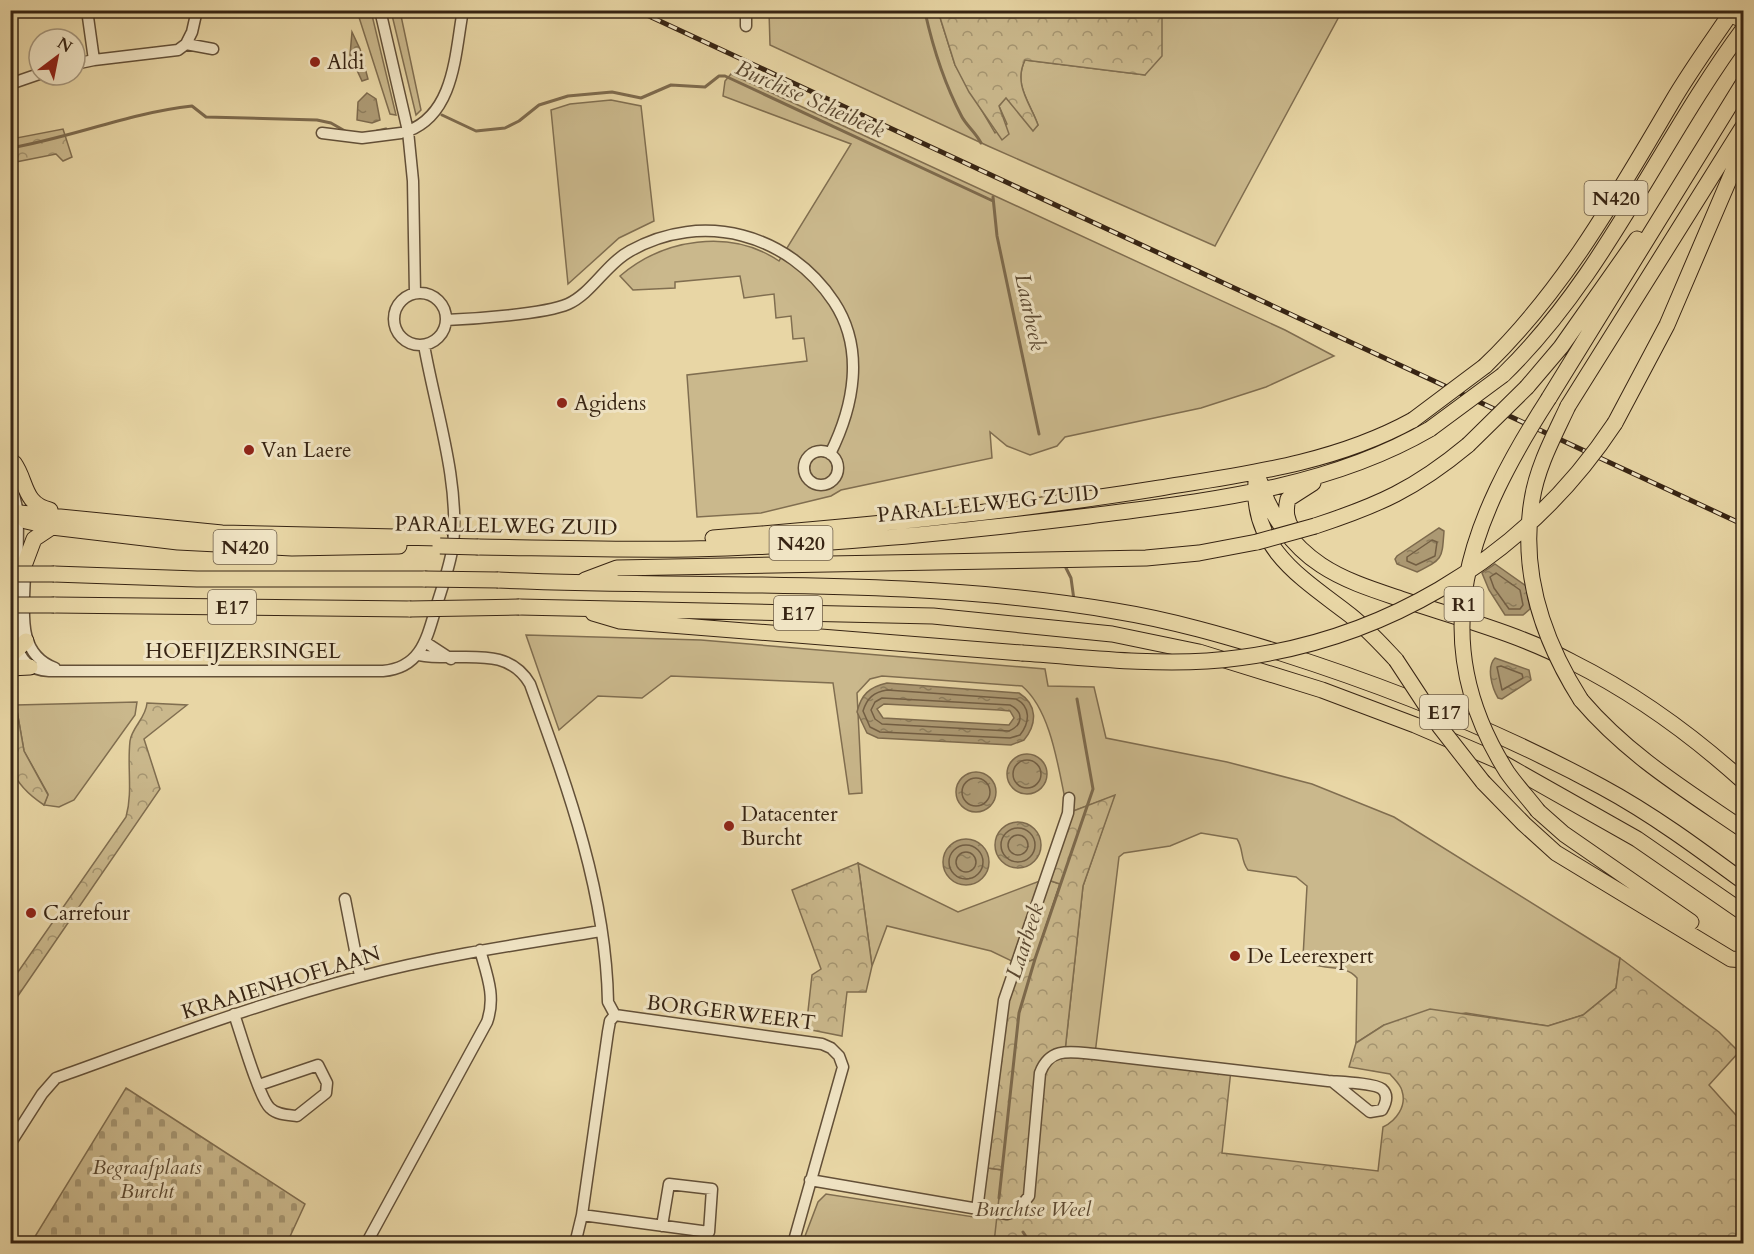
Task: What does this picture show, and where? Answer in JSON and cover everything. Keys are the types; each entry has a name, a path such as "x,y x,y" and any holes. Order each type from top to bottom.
{"highway":[{"name":"PARALLELWEG ZUID","path":"19,514 72,517 222,533 693,549 819,542 1017,517 1069,518 1196,501 1259,483 1413,420 1485,366 1522,328 1570,266 1627,180 1672,101 1734,15"},
{"name":"PARALLELWEG ZUID","path":"1017,517 1066,503 1322,476 1381,455 1430,429 1503,375 1556,317 1604,249 1689,108 1743,28"},
{"name":"R1","path":"1743,82 1525,436 1483,517 1466,573 1462,635 1466,669 1488,735 1507,772 1538,811 1564,834 1743,959"},
{"path":"1743,125 1568,406 1547,450 1532,499 1529,550 1534,592 1546,634 1560,667 1581,700 1608,731 1638,757 1743,830"},
{"path":"573,607 620,621 1022,653 1156,661 1206,661 1256,656 1309,645 1374,624 1445,587 1516,537 1581,470 1615,423 1666,325 1743,145"},
{"path":"577,583 617,568 1146,558 1198,553 1257,542 1315,526 1398,495 1435,472 1468,445 1527,387 1561,347 1608,276 1687,172"},
{"path":"12,466 34,503 72,517"},
{"path":"1301,550 1288,522 1286,508 1288,499 1322,476"},
{"path":"1259,483 1256,513 1264,532 1283,560 1304,581 1375,637 1396,660 1440,727 1483,782 1524,825 1556,853 1731,960 1743,959"},
{"path":"1259,483 1282,526 1301,550 1322,565 1365,586 1489,628 1571,661 1652,707 1698,740 1743,782"},
{"path":"1196,501 1207,504 1236,504 1256,513"},
{"name":"PARALLELWEG ZUID","path":"19,514 51,527 178,542 256,548 440,542"},
{"path":"25,564 34,539 51,527"},
{"name":"E17","path":"10,574 197,579 498,580 887,589 1026,600 1114,610 1194,628 1351,675 1502,737 1604,788 1675,832 1743,882"},
{"name":"E17","path":"10,605 410,609 573,607 697,612 933,616 1112,634 1199,652 1291,680 1415,725 1501,762 1637,839 1743,913"},
{"path":"10,668 30,667"}],"street":[{"path":"87,10 94,60"},
{"path":"87,61 178,51 186,44 192,32 196,10"},
{"path":"380,10 413,181 415,293"},
{"path":"322,133 362,138 404,132 425,123 434,115 452,76 463,10"},
{"path":"746,10 746,26"},
{"path":"186,44 213,49"},
{"path":"10,84 27,78"},
{"path":"446,320 560,307 582,295 629,251 666,237 704,231 743,234 780,249 811,273 835,304 850,340 854,379 847,418 830,454"},
{"path":"415,293 428,294 438,300 445,310 446,320 439,337 424,345 404,340 398,333 394,320 398,305 415,293"},
{"path":"424,345 448,469 454,529 451,557 419,655 451,659 507,660 518,667 530,684 588,856 601,931 608,1002 615,1015 610,1022 608,1032 582,1215 575,1244"},
{"path":"12,466 25,564 18,649"},
{"path":"12,466 19,514 18,649 30,667"},
{"path":"425,642 451,659"},
{"name":"HOEFIJZERSINGEL","path":"18,649 62,671"},
{"name":"HOEFIJZERSINGEL","path":"30,667 38,670 62,671 383,671 402,668 419,655"},
{"path":"977,1210 1004,1000 1068,813 1069,798"},
{"path":"345,899 360,976"},
{"name":"KRAAIENHOFLAAN","path":"10,1144 42,1094 56,1078 234,1014 360,976 480,950 601,931"},
{"path":"366,1244 487,1022 492,1006 491,988 480,950"},
{"path":"234,1014 268,1107 279,1114 297,1116 327,1093 327,1083 318,1065 260,1085"},
{"name":"BORGERWEERT","path":"615,1015 822,1044 831,1048 839,1056 843,1068 810,1180"},
{"path":"793,1244 810,1180 977,1210 1007,1214 1017,1211 1029,1196 1040,1073 1047,1059 1056,1052 1065,1051 1334,1082 1381,1088 1386,1096 1386,1103 1382,1110 1370,1112 1334,1082"},
{"path":"582,1215 662,1226 709,1232 712,1189 669,1184 662,1226"}],"green space":[{"path":"357,11 371,11 396,115 390,114"},
{"path":"391,11 400,11 421,110 416,115"},
{"path":"769,11 938,11 955,65 995,133 1007,124 999,106 1006,97 1033,130 1038,125 1022,85 1021,77 1025,60 1145,75 1162,14 1159,11 1342,11 1215,246 988,146 770,45"},
{"path":"938,11 1159,11 1162,14 1162,56 1145,75 1025,60 1021,77 1022,85 1038,125 1033,131 1006,98 999,106 1009,134 1002,140 969,92 955,65"},
{"path":"731,74 1285,330 1334,356 1266,387 1201,408 1065,437 1057,446 1030,455 1007,446 990,432 992,458 841,490 831,496 761,513 697,517 687,375 807,361 804,338 793,339 791,316 776,318 774,294 744,298 740,276 675,282 675,288 633,290 620,276 637,263 656,253 697,242 718,241 740,244 779,261 851,144 723,96 725,81"},
{"path":"611,100 641,106 654,221 619,238 568,284 551,110 570,104"},
{"path":"63,129 72,157 63,161 56,154 16,162 11,167 11,139"},
{"path":"526,635 701,640 1045,669 1048,686 1094,687 1106,738 1227,762 1312,784 1394,817 1620,958 1616,988 1583,1015 1548,1026 1466,1013 1384,1025 1356,1043 1357,978 1345,970 1315,965 1303,957 1307,886 1296,877 1248,870 1237,839 1201,833 1170,846 1124,853 1119,857 1095,1054 1065,1051 1083,886 1114,796 1068,813 1048,728 1033,697 1022,686 882,676 870,679 857,693 862,793 849,794 833,683 671,676 642,698 598,696 559,730"},
{"path":"137,702 135,715 74,800 59,807 44,805 48,794 24,751 16,705"},
{"path":"147,703 187,705 144,739 160,789 11,1006 11,982 126,817 129,798 130,741"},
{"path":"10,705 16,705 24,751 48,795 44,805 20,784 14,774 9,751"},
{"name":"Burchtse Weel","path":"1115,795 1083,886 1065,1051 1231,1070 1222,1153 1378,1171 1383,1127 1399,1112 1403,1097 1400,1087 1390,1074 1349,1067 1356,1043 1384,1025 1430,1009 1548,1026 1583,1015 1616,988 1620,958 1719,1032 1739,1052 1709,1085 1743,1123 1743,1243 994,1243 1002,1170 988,1168 1008,1001 1020,965 1035,959 1060,884 1045,879 1068,813"},
{"path":"858,863 958,912 1045,879 1060,884 1035,959 1020,965 991,951 887,926 872,966"},
{"path":"858,863 872,966 866,992 847,992 842,1036 806,1029 812,975 821,969 792,890"},
{"name":"Begraafplaats Burcht","path":"126,1088 305,1204 287,1243 31,1243"},
{"name":"Burchtse Weel","path":"988,1168 1032,1174 1058,1244 802,1244 818,1202 826,1194 980,1218"}],"water":[{"path":"352,32 360,49 368,79 362,81 350,55"},
{"path":"367,93 376,99 380,120 372,123 357,120 358,102"},
{"path":"1439,528 1444,531 1440,557 1436,561 1417,572 1397,564 1395,559 1397,556"},
{"path":"1495,564 1526,586 1530,609 1523,615 1505,615 1489,590 1482,573"},
{"path":"1495,658 1529,670 1531,680 1502,699 1498,698 1490,672"},
{"path":"887,683 1019,693 1030,703 1034,715 1033,721 1024,740 1011,745 878,738 867,733 857,712 867,693","holes":["884,704 1010,711 1014,718 1009,725 883,718 877,709"]},
{"path":"1027,754 1035,755 1041,760 1046,766 1046,782 1041,788 1035,793 1027,794 1019,793 1013,788 1008,782 1007,774 1008,766 1013,760 1019,755"},
{"path":"976,772 984,773 990,778 995,784 995,800 990,806 984,811 976,812 968,811 962,806 957,800 956,792 957,784 962,778 968,773"},
{"path":"1018,822 1027,823 1035,828 1040,836 1040,854 1035,862 1027,867 1018,868 1009,867 1001,862 996,854 995,845 996,836 1001,828 1009,823"},
{"path":"966,839 975,840 983,845 988,853 988,871 983,879 975,884 966,885 957,884 949,879 944,871 943,862 944,853 949,845 957,840"}],"waterway":[{"name":"Laarbeek","path":"920,10 925,12 950,92 964,120 981,143"},
{"name":"Burchtse Scheibeek","path":"442,115 476,131 505,128 519,121 539,105 568,96 612,92 641,98 671,85 705,87 719,76 725,76 993,201"},
{"name":"Burchtse Scheibeek","path":"10,148 123,119 192,106 206,117 317,120 331,123 345,131"},
{"name":"Burchtse Scheibeek","path":"377,131 386,129"},
{"name":"Laarbeek","path":"993,197 997,236 1039,434"},
{"path":"1064,564 1071,578 1074,600"},
{"name":"Laarbeek","path":"999,1198 1019,1013 1093,789 1077,699"},
{"name":"Laarbeek","path":"1023,1232 1031,1244"}],"railway":[{"path":"636,10 1744,525"}],"place":[{"name":"Aldi","path":"315,62"},
{"name":"Agidens","path":"562,403"},
{"name":"Van Laere","path":"249,450"},
{"name":"Datacenter Burcht","path":"729,826"},
{"name":"Carrefour","path":"31,913"},
{"name":"De Leerexpert","path":"1235,956"}]}
